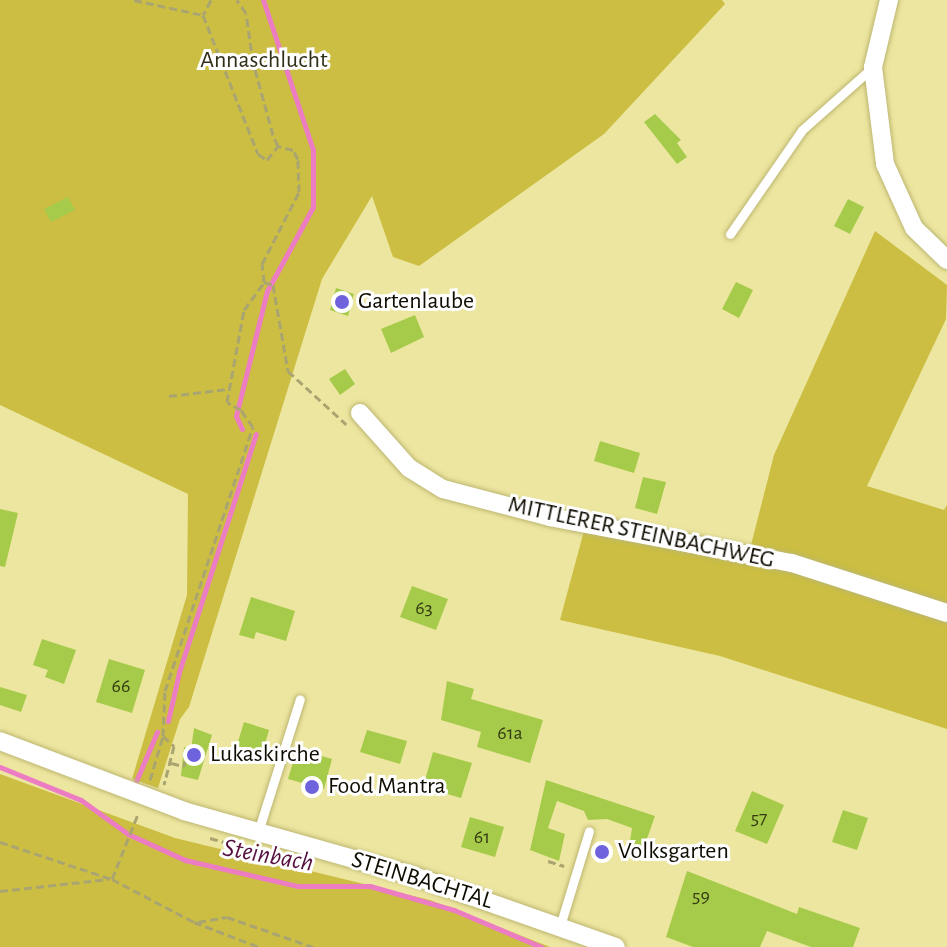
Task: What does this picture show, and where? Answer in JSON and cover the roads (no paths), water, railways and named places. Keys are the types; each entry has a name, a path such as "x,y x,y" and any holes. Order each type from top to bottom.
{"street":[{"path":"889,0 873,67 885,164 914,228 947,260"},
{"name":"MITTLERER STEINBACHWEG","path":"355,420 409,468 443,489 550,517 792,563 947,613"},
{"name":"STEINBACHTAL","path":"0,741 142,803 414,876 616,947"}],"lane":[{"path":"730,234 802,130 873,67"},
{"path":"258,832 300,699"},
{"path":"560,926 589,831"}],"waterway":[{"path":"242,429 236,416 267,291 313,207 313,150 263,0"},
{"path":"168,721 179,672 256,434"},
{"path":"134,786 157,732"},
{"name":"Steinbach","path":"0,767 81,800 128,834 185,860 298,886 370,886 454,910 541,947"}],"place":[{"name":"Gartenlaube","path":"342,302"},
{"name":"Lukaskirche","path":"194,755"},
{"name":"Food Mantra","path":"312,787"},
{"name":"Volksgarten","path":"602,852"}],"park label":[{"name":"Annaschlucht","path":"264,61"}]}
